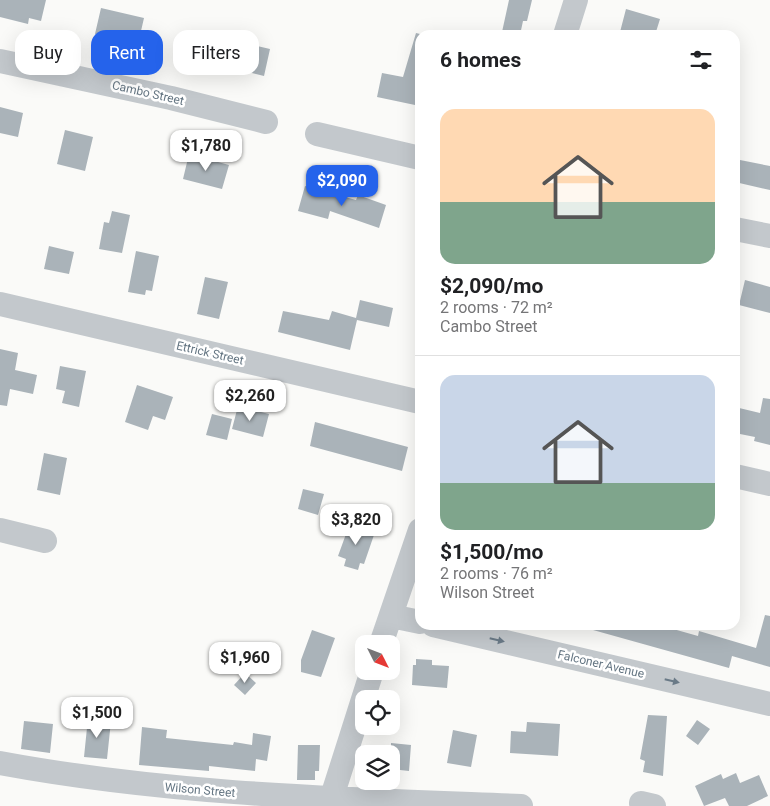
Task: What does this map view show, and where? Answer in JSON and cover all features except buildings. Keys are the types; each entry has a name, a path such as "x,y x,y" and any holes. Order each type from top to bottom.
{"street":[{"path":"567,30 576,0"},
{"name":"Cambo Street","path":"0,61 171,98 266,122"},
{"path":"317,134 415,157"},
{"path":"740,230 770,236"},
{"name":"Ettrick Street","path":"0,304 415,401"},
{"path":"740,477 770,484"},
{"path":"0,530 44,541"},
{"path":"385,635 415,545"},
{"path":"391,616 415,621"},
{"name":"Falconer Avenue","path":"453,630 770,704"},
{"path":"330,802 369,680"},
{"name":"Wilson Street","path":"0,763 96,779 179,789 330,802 521,806"}]}
